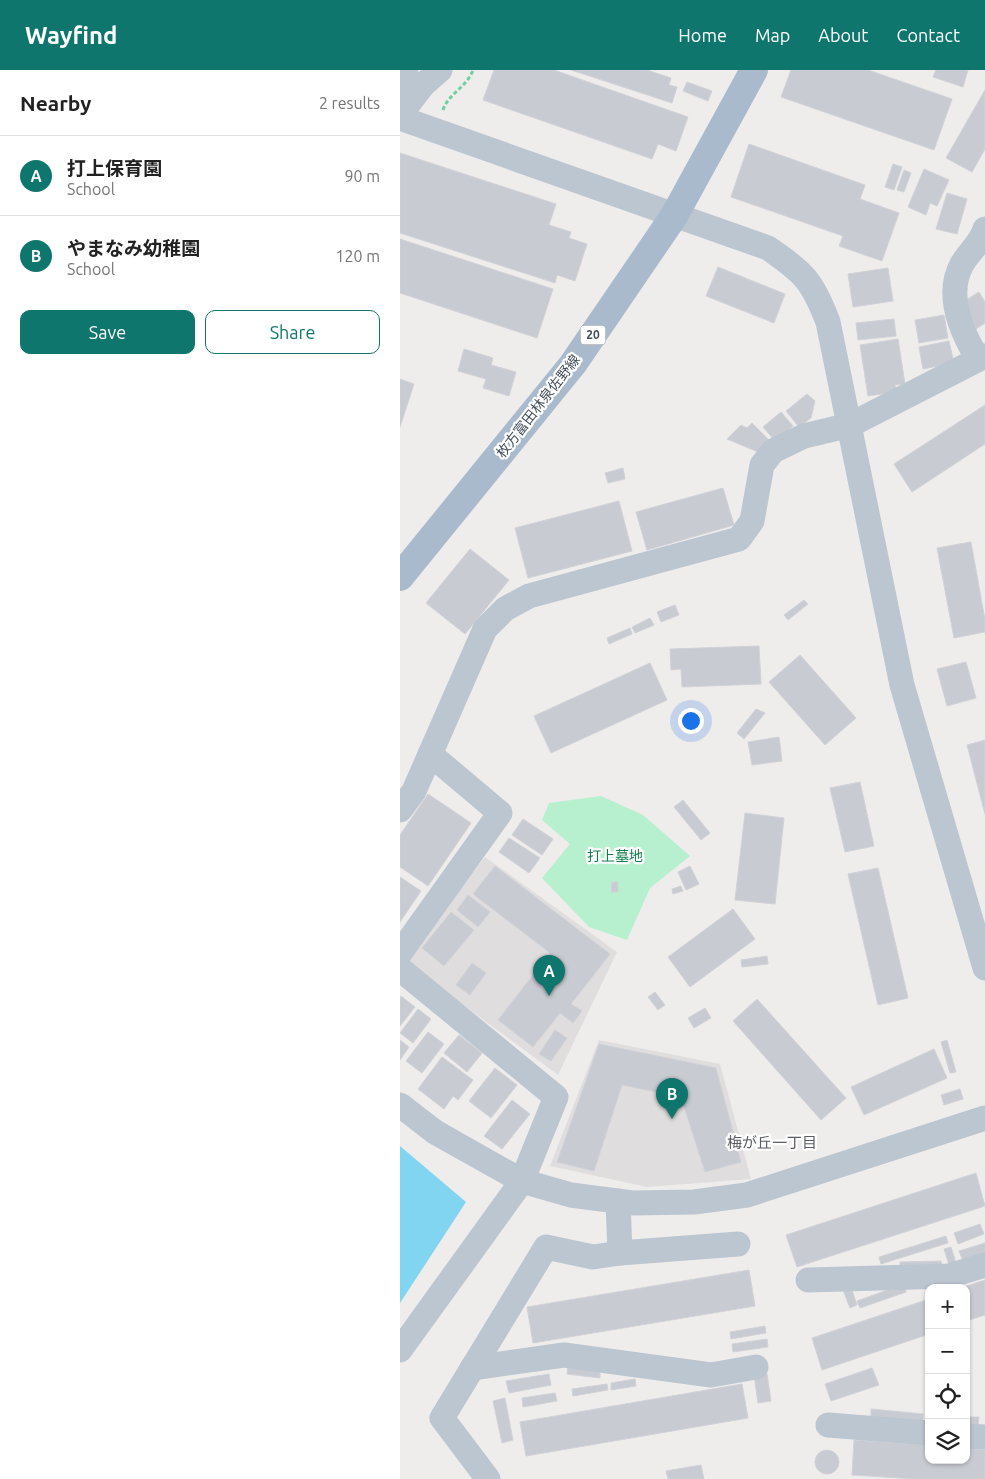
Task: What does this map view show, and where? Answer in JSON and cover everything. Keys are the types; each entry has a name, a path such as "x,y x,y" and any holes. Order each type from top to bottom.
{"main road":[{"name":"枚方富田林泉佐野線","path":"400,577 573,364 674,216 754,70"}],"street":[{"path":"400,115 408,82 404,70"},
{"path":"400,115 423,86 440,70"},
{"path":"400,115 674,216 768,248 798,268 816,292 828,322 902,685 985,968"},
{"path":"400,810 414,791 485,629 505,609 529,596 739,539 752,521 762,465 773,451 804,436 850,425 982,357 966,339 958,320 956,283 961,265 983,236 985,229"},
{"path":"400,953 500,812 430,754"},
{"path":"400,969 556,1096 522,1181 400,1350"},
{"path":"400,1105 435,1132 522,1181 570,1194 618,1201 694,1202 747,1195 985,1118"},
{"path":"618,1201 620,1253"},
{"path":"488,1479 442,1418 546,1247 593,1257 620,1253 738,1244"},
{"path":"808,1280 949,1276 985,1266"},
{"path":"472,1368 564,1355 711,1375 756,1367"},
{"path":"828,1425 925,1433"},
{"path":"970,1436 985,1437"}],"path":[{"path":"442,115 446,101 460,90 473,70"}],"shaded area":[{"path":"485,857 617,952 558,1075 404,961"},
{"path":"599,1040 720,1064 751,1179 647,1187 550,1166"}],"green space":[{"name":"打上墓地","path":"601,796 643,815 690,856 650,888 627,940 589,927 542,878 570,844 542,820 549,803"}],"water":[{"path":"400,1146 466,1202 400,1303"}],"building":[{"path":"494,70 554,70 688,117 676,151 658,144 652,159 483,100"},
{"path":"571,70 647,70 671,78 669,85 677,87 672,103"},
{"path":"791,70 868,70 952,99 934,150 781,97"},
{"path":"936,70 968,70 963,87 933,77"},
{"path":"687,82 712,91 708,101 683,91"},
{"path":"985,90 985,149 972,172 946,158"},
{"path":"749,144 865,185 860,199 899,213 882,261 839,246 843,236 731,197"},
{"path":"400,153 556,204 549,225 571,232 569,238 587,244 575,281 557,275 555,283 400,233"},
{"path":"893,164 902,167 894,190 885,187"},
{"path":"924,169 949,180 937,206 930,203 926,215 908,207"},
{"path":"904,170 911,173 904,192 897,190"},
{"path":"947,193 967,199 957,234 936,229"},
{"path":"400,239 553,289 537,338 400,293"},
{"path":"718,267 785,294 774,323 706,296"},
{"path":"888,268 893,301 853,307 848,274"},
{"path":"979,292 985,302 985,323 976,329 963,302"},
{"path":"944,315 948,338 919,343 915,320"},
{"path":"894,319 896,336 858,340 856,323"},
{"path":"898,339 905,384 895,385 896,392 868,396 860,345"},
{"path":"949,341 954,363 923,369 919,347"},
{"path":"464,349 493,358 491,365 516,372 509,396 483,388 486,379 458,371"},
{"path":"400,379 414,384 400,427"},
{"path":"807,394 815,401 811,418 799,427 786,411"},
{"path":"985,405 985,444 912,492 894,464"},
{"path":"781,412 793,426 775,441 763,427"},
{"path":"752,423 769,440 758,452 727,439 741,425 747,428"},
{"path":"623,468 625,479 608,483 605,473"},
{"path":"723,488 734,525 647,550 636,512"},
{"path":"619,501 632,551 528,578 515,528"},
{"path":"971,542 985,620 985,632 954,638 937,548"},
{"path":"470,549 509,580 465,634 426,603"},
{"path":"804,600 808,604 788,620 784,615"},
{"path":"675,605 679,615 661,622 657,612"},
{"path":"650,618 654,625 635,633 632,627"},
{"path":"630,628 632,634 609,644 607,638"},
{"path":"759,646 761,684 682,687 681,669 671,670 670,649"},
{"path":"800,655 856,718 825,745 769,682"},
{"path":"966,662 976,698 947,706 937,669"},
{"path":"650,663 667,700 551,753 534,716"},
{"path":"756,709 765,713 744,739 737,733"},
{"path":"779,737 782,761 752,765 748,742"},
{"path":"985,740 985,814 967,745"},
{"path":"860,782 874,846 845,852 830,788"},
{"path":"428,794 471,823 428,886 400,867 400,835"},
{"path":"683,800 710,833 701,840 674,807"},
{"path":"745,813 784,818 775,904 735,900"},
{"path":"523,819 553,839 542,855 512,835"},
{"path":"509,838 540,858 529,873 499,852"},
{"path":"495,866 610,954 571,1004 582,1011 573,1023 560,1013 533,1047 498,1020 550,953 473,894"},
{"path":"690,866 699,884 686,890 678,872"},
{"path":"878,868 908,998 878,1005 848,874"},
{"path":"400,877 421,891 400,922"},
{"path":"612,882 618,882 618,892 611,892"},
{"path":"681,886 683,891 673,894 672,889"},
{"path":"468,895 490,912 478,927 457,910"},
{"path":"733,909 755,939 690,987 668,957"},
{"path":"451,912 474,930 444,966 422,948"},
{"path":"767,956 768,964 742,967 741,960"},
{"path":"472,963 486,973 470,995 456,985"},
{"path":"655,992 665,1005 658,1010 648,997"},
{"path":"401,996 415,1007 400,1026 400,998"},
{"path":"757,999 846,1098 821,1120 733,1021"},
{"path":"705,1008 711,1018 694,1028 688,1018"},
{"path":"418,1009 431,1019 413,1043 400,1033"},
{"path":"555,1030 567,1038 551,1061 539,1054"},
{"path":"428,1032 444,1044 422,1073 406,1061"},
{"path":"459,1035 482,1053 467,1072 444,1053"},
{"path":"400,1040 409,1047 400,1060"},
{"path":"947,1040 956,1072 950,1073 941,1042"},
{"path":"599,1044 716,1068 741,1162 705,1172 681,1097 622,1085 594,1171 557,1162"},
{"path":"934,1049 947,1078 864,1115 851,1087"},
{"path":"442,1057 473,1080 458,1100 453,1096 444,1109 418,1089"},
{"path":"495,1068 517,1085 491,1118 469,1101"},
{"path":"960,1089 963,1099 944,1105 941,1095"},
{"path":"512,1100 530,1114 502,1149 484,1136"},
{"path":"976,1173 985,1206 797,1267 786,1235"},
{"path":"980,1224 984,1234 958,1244 954,1233"},
{"path":"946,1236 948,1243 881,1264 879,1257"},
{"path":"985,1243 985,1254 963,1261 959,1251"},
{"path":"951,1247 956,1263 949,1265 944,1249"},
{"path":"941,1261 942,1268 900,1268 900,1262"},
{"path":"749,1270 755,1306 533,1343 527,1307"},
{"path":"985,1280 985,1315 970,1320 970,1285"},
{"path":"904,1284 906,1292 860,1308 857,1301"},
{"path":"851,1287 857,1305 850,1308 843,1290"},
{"path":"925,1300 925,1335 822,1370 812,1338"},
{"path":"765,1326 766,1333 731,1339 730,1332"},
{"path":"767,1339 768,1347 733,1352 732,1344"},
{"path":"568,1365 600,1369 600,1378 567,1374"},
{"path":"872,1368 879,1385 831,1401 825,1384"},
{"path":"549,1374 551,1385 509,1393 506,1381"},
{"path":"767,1374 771,1401 758,1403 754,1375"},
{"path":"635,1379 636,1386 611,1390 611,1383"},
{"path":"607,1384 608,1390 573,1396 572,1389"},
{"path":"742,1384 748,1418 526,1456 520,1422"},
{"path":"555,1393 557,1401 523,1407 522,1398"},
{"path":"505,1398 513,1440 502,1443 493,1401"},
{"path":"871,1409 923,1414 922,1424 871,1419"},
{"path":"970,1417 979,1417 978,1426 970,1425"},
{"path":"854,1440 925,1445 925,1464 970,1464 970,1448 985,1450 985,1479 914,1479 852,1475"},
{"path":"827,1450 836,1453 839,1462 836,1471 827,1474 818,1471 815,1462 818,1453"},
{"path":"701,1465 704,1479 668,1479 666,1471"}],"place":[{"name":"打上保育園","path":"549,996"},
{"name":"やまなみ幼稚園","path":"672,1119"}],"district":[{"name":"梅が丘一丁目","path":"772,1143"}]}
